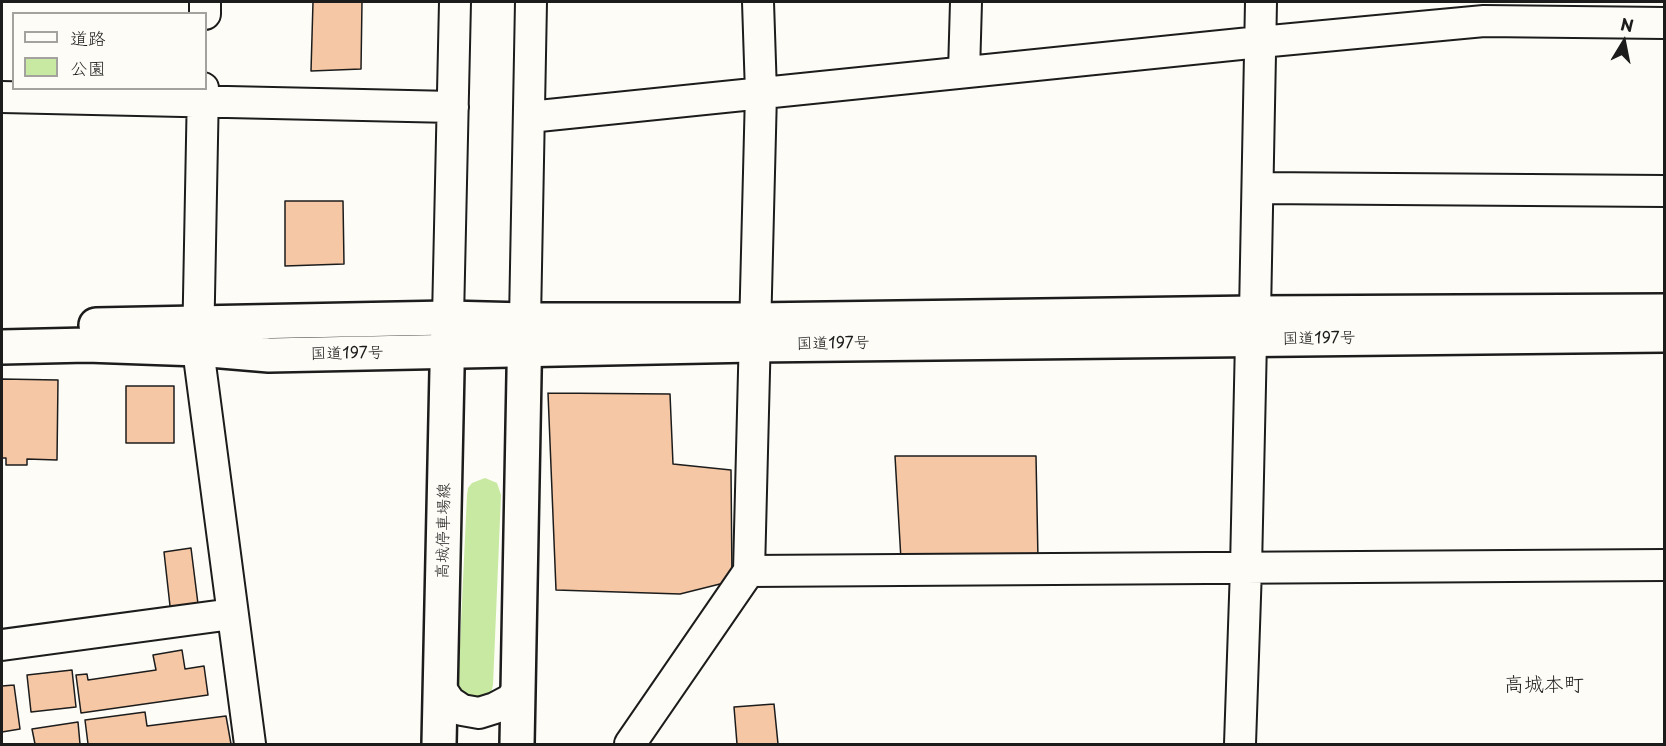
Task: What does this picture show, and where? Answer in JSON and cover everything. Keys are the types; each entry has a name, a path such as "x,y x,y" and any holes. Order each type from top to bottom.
{"main road":[{"name":"国道197号","path":"2,347 87,345 448,318 525,334 1253,326 1665,311"},
{"name":"高城停車場線","path":"440,744 448,318"},
{"name":"国道197号","path":"2,326 198,336 269,355 447,352 525,334"},
{"name":"国道197号","path":"1253,326 1665,335"},
{"path":"517,744 525,334"}],"street":[{"path":"448,318 455,2"},
{"path":"525,334 531,2"},
{"path":"630,744 749,571 761,93 758,2"},
{"path":"964,72 966,2"},
{"path":"1240,744 1258,188 1261,2"},
{"path":"529,117 1484,21 1665,22"},
{"path":"2,97 203,95 453,107"},
{"path":"203,95 198,336 250,744"},
{"path":"1258,188 1665,191"},
{"path":"749,571 1665,565"},
{"path":"2,645 232,614"},
{"path":"441,689 450,702 462,710 479,713 510,700 518,690"}],"green space":[{"path":"485,478 497,483 501,495 493,685 491,693 483,701 461,695 458,687 467,495 472,483"}],"building":[{"path":"313,2 362,2 361,69 311,71"},
{"path":"285,201 343,201 344,264 285,266"},
{"path":"2,379 58,380 57,460 27,459 27,465 6,465 6,458 2,458"},
{"path":"126,386 174,386 174,443 126,443"},
{"path":"548,393 670,394 673,464 731,470 732,581 680,594 556,590"},
{"path":"895,456 1036,456 1038,559 901,560"},
{"path":"191,548 199,612 171,615 164,552"},
{"path":"182,650 185,669 204,666 208,695 81,713 76,675 87,674 88,680 156,670 153,655"},
{"path":"72,670 76,707 31,712 27,675"},
{"path":"14,685 20,729 2,732 2,686"},
{"path":"774,704 778,744 737,744 734,707"},
{"path":"145,712 147,726 226,716 231,744 88,744 85,720"},
{"path":"78,722 80,744 35,744 32,729"}],"district":[{"name":"高城本町","path":"1544,685"}]}
